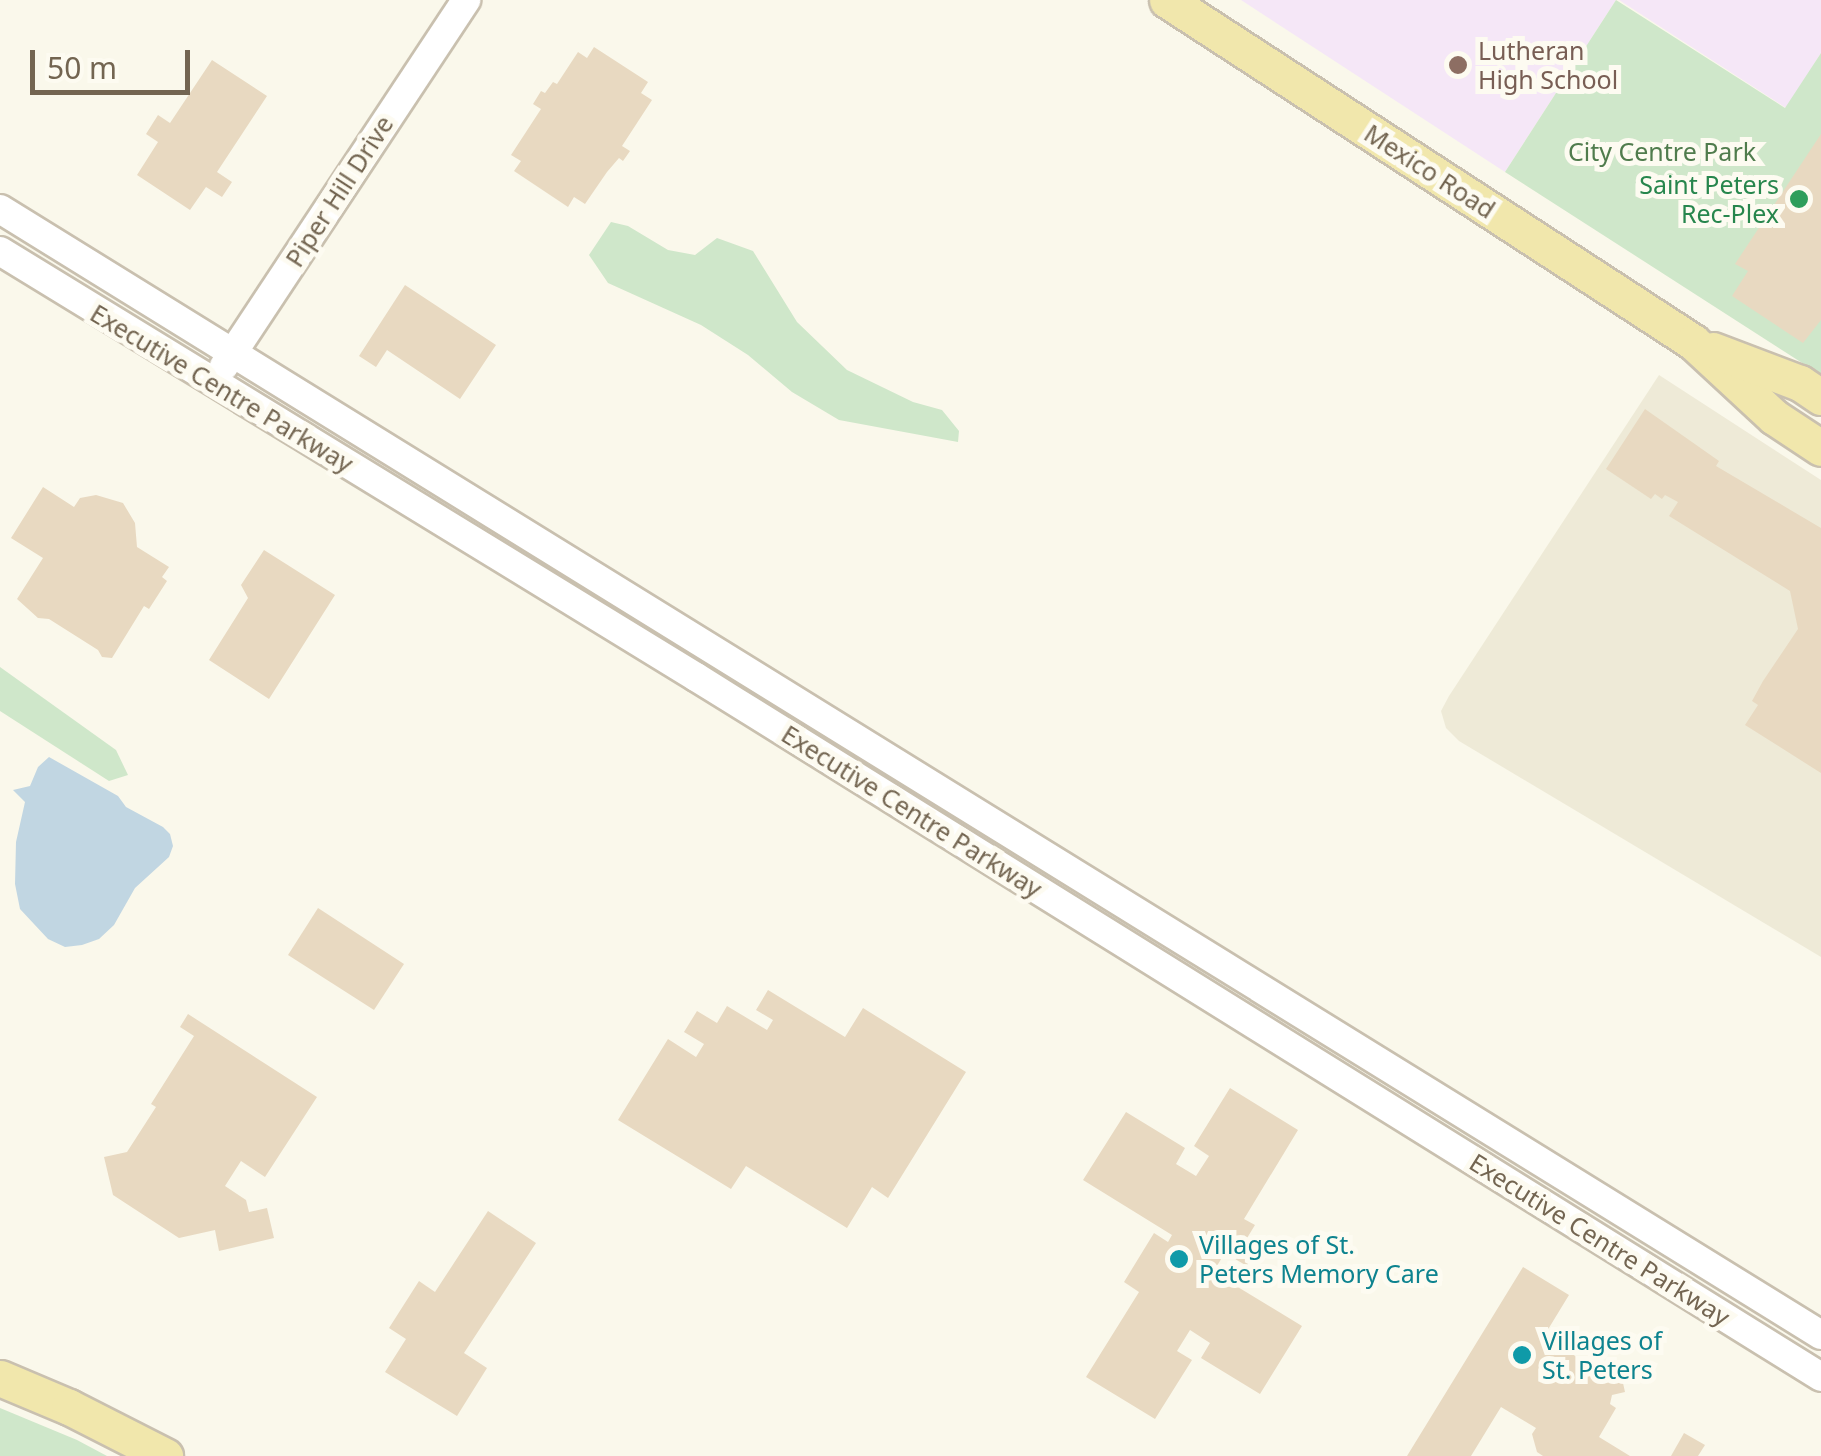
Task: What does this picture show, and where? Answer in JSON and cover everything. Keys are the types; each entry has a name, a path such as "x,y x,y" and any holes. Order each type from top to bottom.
{"main road":[{"name":"Mexico Road","path":"1167,0 1694,342 1774,418 1821,448"},
{"name":"Mexico Road","path":"1694,342 1800,383 1821,398"},
{"path":"0,1378 69,1407 165,1456"}],"street":[{"name":"Piper Hill Drive","path":"212,382 466,0"},
{"name":"Executive Centre Parkway","path":"0,209 1821,1335"},
{"name":"Executive Centre Parkway","path":"0,251 682,668 1821,1378"}],"shaded area":[{"name":"Lutheran High School","path":"1241,0 1616,0 1505,172"},
{"name":"Lutheran High School","path":"1619,0 1821,0 1821,53 1786,108"},
{"path":"1659,375 1821,480 1821,957 1459,741 1446,728 1441,711"}],"green space":[{"name":"City Centre Park","path":"1616,0 1785,108 1821,53 1821,375 1505,172"},
{"path":"611,222 628,226 668,250 695,255 717,238 753,251 797,322 847,370 913,402 942,410 959,431 958,442 839,420 792,392 748,355 701,325 608,283 589,255"},
{"path":"0,667 116,750 128,775 109,781 0,711"},
{"path":"0,1408 77,1440 107,1456 0,1456"}],"water":[{"path":"49,757 163,827 173,846 169,857 135,888 114,925 99,939 82,945 65,947 48,939 20,909 15,884 16,842 25,802 13,790 30,786 38,767"}],"building":[{"path":"594,47 648,82 641,93 652,100 622,146 630,151 623,161 619,158 585,204 574,197 568,207 514,171 521,161 511,155 541,109 533,104 541,91 545,93 553,82 557,84 578,52 587,58"},
{"path":"212,60 267,96 217,172 232,182 222,197 206,187 190,210 137,175 158,142 146,134 158,115 170,123"},
{"name":"Saint Peters Rec-Plex","path":"1821,134 1821,320 1803,343 1732,296 1748,271 1735,264"},
{"path":"405,285 496,345 460,399 387,350 376,367 359,356"},
{"path":"1645,409 1719,461 1716,466 1821,528 1821,773 1745,725 1758,705 1752,701 1763,681 1798,629 1790,591 1669,516 1678,502 1665,495 1662,499 1655,494 1651,499 1606,469"},
{"path":"43,487 74,507 80,498 96,495 123,503 135,523 137,547 169,567 162,577 167,581 149,609 144,606 112,658 102,657 98,650 49,619 38,618 17,599 43,558 11,538"},
{"path":"264,550 335,595 269,699 209,660 248,598 241,585"},
{"path":"318,908 404,964 374,1010 288,955"},
{"path":"768,990 845,1037 863,1008 966,1072 888,1198 872,1187 847,1228 746,1166 731,1189 618,1120 668,1039 696,1057 704,1044 684,1032 697,1011 717,1023 727,1006 767,1030 773,1020 756,1010"},
{"path":"188,1014 317,1097 265,1177 241,1161 225,1186 246,1200 249,1212 267,1208 274,1238 219,1251 215,1230 179,1238 113,1195 104,1157 127,1152 156,1107 151,1104 194,1036 180,1027"},
{"name":"Villages of St. Peters Memory Care","path":"1230,1088 1298,1130 1244,1219 1255,1225 1244,1243 1256,1250 1247,1266 1225,1253 1213,1272 1302,1326 1260,1394 1201,1358 1210,1343 1190,1330 1177,1351 1192,1360 1155,1419 1086,1377 1139,1292 1124,1282 1154,1233 1168,1242 1172,1235 1083,1180 1126,1112 1185,1148 1176,1164 1196,1176 1209,1156 1194,1146"},
{"path":"488,1211 536,1243 464,1353 487,1368 457,1416 385,1372 406,1339 389,1328 419,1281 435,1292"},
{"name":"Villages of St. Peters","path":"1523,1267 1569,1295 1544,1336 1608,1377 1621,1374 1625,1392 1612,1395 1610,1404 1616,1408 1599,1437 1630,1456 1543,1456 1537,1452 1532,1434 1536,1428 1501,1407 1471,1456 1407,1456"},
{"name":"Villages of St. Peters","path":"1684,1433 1705,1445 1698,1456 1671,1456"}],"place":[{"name":"Lutheran High School","path":"1458,65"},
{"name":"Saint Peters Rec-Plex","path":"1799,199"},
{"name":"Villages of St. Peters Memory Care","path":"1179,1259"},
{"name":"Villages of St. Peters","path":"1522,1355"}]}
